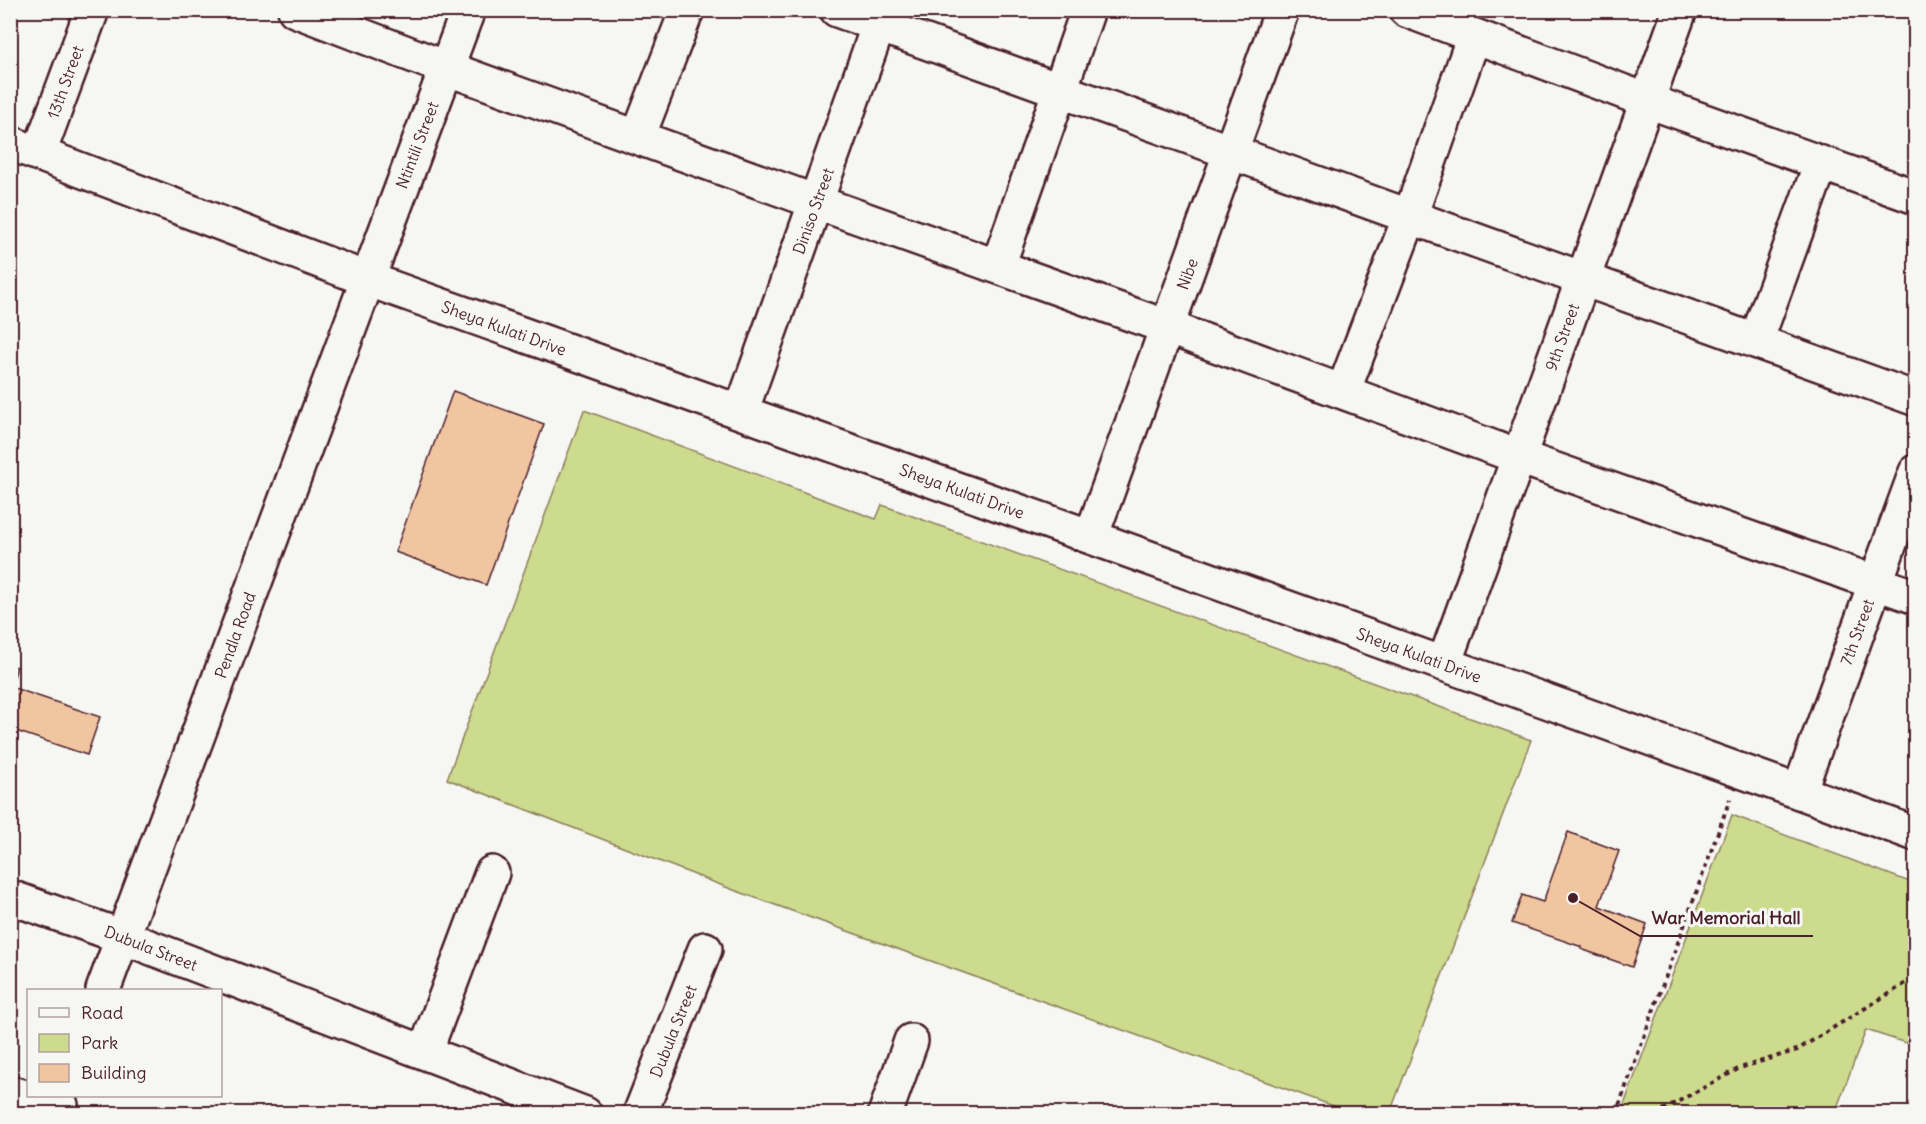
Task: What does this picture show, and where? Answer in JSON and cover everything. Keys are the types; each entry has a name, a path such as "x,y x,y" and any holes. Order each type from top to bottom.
{"street":[{"name":"13th Street","path":"25,148 92,10"},
{"path":"295,10 446,68 1167,327 1519,457 1916,597"},
{"name":"Ntintili Street","path":"367,279 468,10"},
{"path":"638,137 687,10"},
{"path":"837,10 882,18 1060,91 1916,399"},
{"path":"998,266 1088,10"},
{"name":"Nibe","path":"1091,537 1282,10"},
{"path":"1406,10 1648,101 1916,197"},
{"name":"9th Street","path":"1444,664 1680,10"},
{"name":"Diniso Street","path":"741,412 882,18"},
{"path":"1343,392 1410,216 1474,36"},
{"name":"Sheya Kulati Drive","path":"25,148 367,279 1916,834"},
{"path":"1756,341 1821,163"},
{"name":"Pendla Road","path":"103,989 367,279"},
{"name":"7th Street","path":"1799,792 1916,472"},
{"path":"425,1052 492,873"},
{"name":"Dubula Street","path":"10,897 123,937 585,1113"},
{"name":"Dubula Street","path":"640,1113 705,950"},
{"path":"885,1113 910,1041"},
{"path":"10,1093 61,1105"}],"path":[{"path":"1616,1113 1740,770"},
{"path":"1655,1113 1740,1068 1797,1050 1916,977"}],"green space":[{"path":"584,410 876,519 882,505 1531,740 1390,1113 1353,1113 731,889 447,779"},
{"path":"1732,815 1915,884 1915,1046 1866,1030 1835,1113 1621,1113"}],"building":[{"path":"453,391 544,424 486,585 395,552"},
{"path":"10,665 17,667 11,687 100,717 87,755 10,729"},
{"path":"1568,832 1619,851 1599,906 1647,924 1632,967 1512,923 1522,895 1543,902"}],"place":[{"name":"War Memorial Hall","path":"1573,898"}]}
